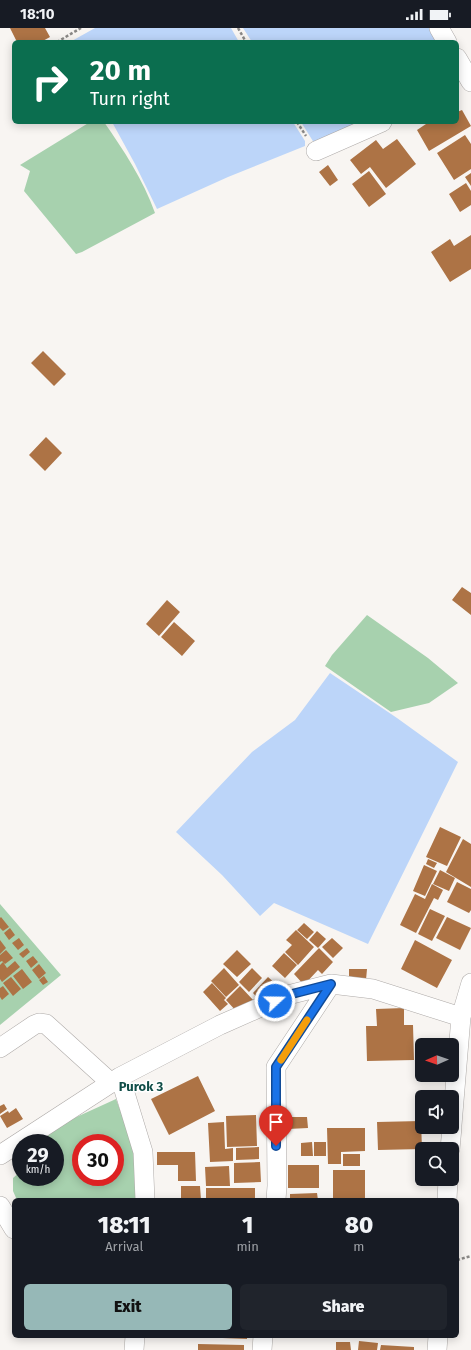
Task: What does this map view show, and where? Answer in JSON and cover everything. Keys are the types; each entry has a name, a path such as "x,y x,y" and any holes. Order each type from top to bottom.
{"street":[{"path":"439,28 446,40"},
{"path":"459,64 465,82"},
{"path":"316,151 377,124"},
{"path":"455,1090 462,1017 471,983"},
{"path":"2,1150 115,1080 220,1025 288,995 331,984 373,989 462,1017"},
{"path":"276,1198 276,1067 331,984"},
{"path":"0,1048 34,1025 39,1023 46,1024 115,1080 143,1152 144,1198"},
{"path":"447,1198 448,1186"},
{"path":"0,1206 12,1226"},
{"path":"134,1350 135,1338"},
{"path":"262,1350 263,1338"},
{"path":"437,1350 438,1338"}],"path":[{"path":"60,40 81,28"},
{"path":"238,28 245,40"},
{"path":"459,1259 471,1256"}],"green space":[{"path":"87,124 105,124 139,177 155,213 76,254 24,191 30,171 20,165"},
{"path":"367,615 428,658 458,683 429,703 391,712 325,666 332,655"},
{"path":"0,904 61,975 0,1025"},
{"path":"116,1099 138,1158 136,1198 16,1198 13,1191 13,1186 64,1186 64,1134 39,1134"}],"water":[{"path":"95,28 231,28 238,40 74,40"},
{"path":"243,28 434,28 441,40 251,40"},
{"path":"113,124 294,124 305,141 305,146 228,177 157,209"},
{"path":"302,124 369,124 316,146"},
{"path":"330,673 397,718 458,762 368,944 274,903 260,916 222,875 176,832 252,752 295,720"}],"building":[{"path":"10,28 45,28 50,37 45,40 16,40"},
{"path":"462,110 471,126 429,151 417,130 426,124 459,124 459,111"},
{"path":"465,135 471,144 471,169 454,180 437,153"},
{"path":"397,139 416,164 386,188 370,167 361,174 350,160 376,140 383,149"},
{"path":"328,165 338,180 330,186 319,172"},
{"path":"369,171 386,194 369,207 352,184"},
{"path":"471,173 471,186 465,177"},
{"path":"466,183 471,191 471,205 460,212 449,194"},
{"path":"471,235 471,269 450,282 431,252 450,239 454,246"},
{"path":"43,351 66,374 54,386 31,363"},
{"path":"46,437 62,453 45,471 29,455"},
{"path":"462,587 471,593 471,615 452,600"},
{"path":"167,600 180,612 159,636 146,624"},
{"path":"174,622 195,641 182,656 161,637"},
{"path":"440,827 461,837 447,866 426,857"},
{"path":"463,839 471,844 471,887 446,872"},
{"path":"428,859 437,863 434,868 426,864"},
{"path":"424,865 437,871 425,896 413,891"},
{"path":"440,870 455,878 449,891 433,884"},
{"path":"457,882 471,889 471,910 469,913 447,902"},
{"path":"432,884 443,890 438,900 434,898 416,933 400,925 415,894 425,899"},
{"path":"430,909 445,916 432,941 418,934"},
{"path":"1,917 9,927 3,931 0,928"},
{"path":"447,917 471,928 460,950 436,938"},
{"path":"304,923 314,932 307,939 297,930"},
{"path":"10,928 15,935 9,940 4,933"},
{"path":"296,930 314,947 298,965 285,952 292,945 286,940"},
{"path":"317,931 326,939 318,948 309,940"},
{"path":"19,938 24,945 18,950 12,943"},
{"path":"332,938 343,948 333,958 322,947"},
{"path":"0,940 6,948 0,954"},
{"path":"415,940 452,960 437,988 401,969"},
{"path":"27,948 30,952 23,958 19,954"},
{"path":"319,948 333,962 322,974 318,970 304,985 294,974"},
{"path":"6,950 13,958 5,964 2,961 0,962 0,955"},
{"path":"237,950 251,964 237,977 223,964"},
{"path":"284,953 297,965 285,978 272,966"},
{"path":"33,956 38,962 31,968 26,961"},
{"path":"15,961 20,967 2,982 0,979 0,965 3,962 7,968"},
{"path":"39,964 46,973 39,979 32,970"},
{"path":"224,968 239,985 226,997 211,981"},
{"path":"252,968 262,978 249,992 239,982"},
{"path":"22,969 32,982 23,989 13,976"},
{"path":"349,969 367,969 366,980 349,980"},
{"path":"44,976 48,982 43,985 39,980"},
{"path":"11,977 21,989 13,996 3,983"},
{"path":"268,977 278,986 262,1003 253,993"},
{"path":"212,983 226,998 224,1000 228,1004 220,1011 203,992"},
{"path":"3,986 9,994 2,1000 0,997 0,988"},
{"path":"240,986 254,1001 237,1012 226,1000"},
{"path":"404,1008 404,1025 413,1025 414,1060 367,1061 366,1026 377,1026 376,1009"},
{"path":"198,1076 215,1111 169,1135 151,1099"},
{"path":"4,1104 7,1109 0,1114 0,1106"},
{"path":"16,1108 23,1119 7,1128 0,1116 8,1111 9,1113"},
{"path":"256,1115 257,1146 227,1147 226,1116"},
{"path":"287,1117 307,1117 308,1128 288,1129"},
{"path":"415,1121 415,1134 421,1134 422,1142 415,1142 415,1149 378,1150 377,1122"},
{"path":"224,1122 225,1149 233,1148 233,1161 210,1162 208,1123"},
{"path":"327,1128 365,1128 365,1151 341,1152 341,1164 328,1164"},
{"path":"312,1142 313,1156 301,1156 301,1143"},
{"path":"314,1142 326,1142 326,1156 314,1156"},
{"path":"259,1147 259,1159 236,1160 236,1148"},
{"path":"157,1152 195,1152 196,1181 178,1181 178,1165 157,1165"},
{"path":"343,1154 360,1154 360,1166 343,1166"},
{"path":"260,1162 261,1182 234,1183 234,1163"},
{"path":"288,1165 319,1165 319,1188 288,1188"},
{"path":"229,1166 230,1186 206,1186 205,1167"},
{"path":"333,1170 365,1170 365,1198 333,1198"},
{"path":"181,1186 200,1186 201,1198 181,1198"},
{"path":"206,1188 255,1188 255,1198 206,1198"},
{"path":"317,1193 318,1198 290,1198 290,1194"},
{"path":"222,1338 247,1338 247,1339"},
{"path":"359,1341 378,1343 377,1350 358,1350"},
{"path":"336,1342 350,1342 351,1350 336,1350"},
{"path":"198,1344 244,1345 244,1350 198,1350"},
{"path":"381,1345 414,1347 414,1350 380,1350"}],"slow traffic":[{"path":"281,1060 307,1020"}],"district":[{"name":"Purok 3","path":"141,1086"}],"route":[{"path":"275,1001 288,995 331,984 276,1067 276,1146"}]}
